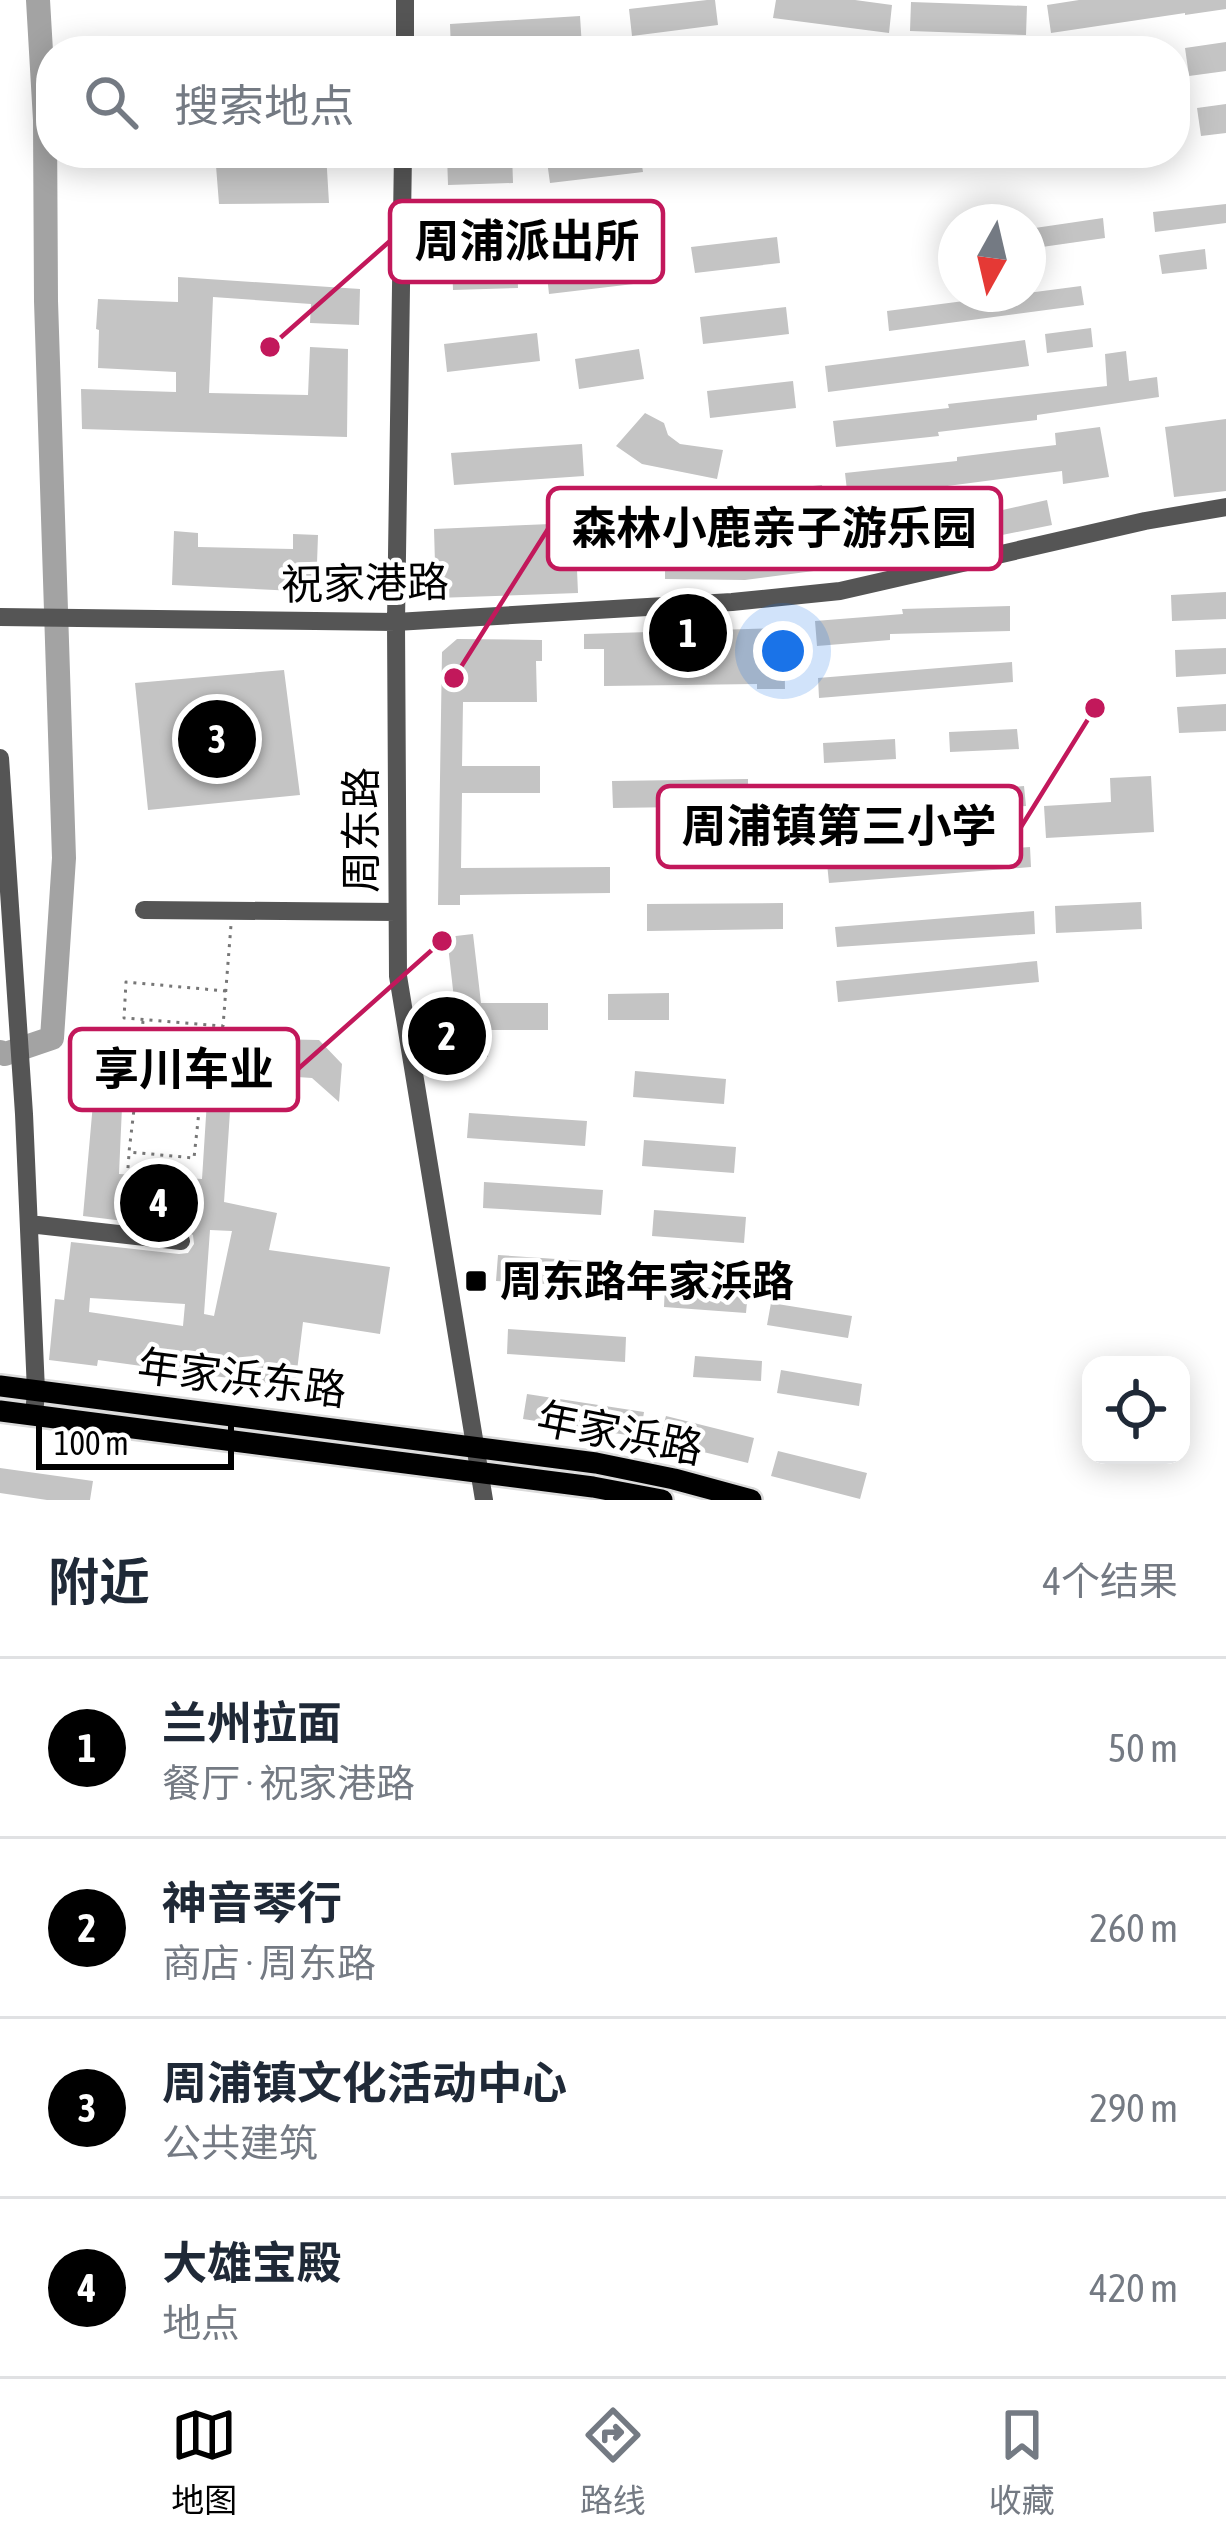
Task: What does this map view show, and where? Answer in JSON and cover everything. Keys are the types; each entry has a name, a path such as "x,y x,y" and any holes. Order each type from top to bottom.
{"main road":[{"name":"年家浜东路","path":"0,1386 473,1447"},
{"name":"年家浜东路","path":"0,1411 479,1474"},
{"name":"年家浜路","path":"473,1447 596,1463 751,1500"},
{"name":"年家浜路","path":"479,1474 662,1500"}],"street":[{"path":"405,0 405,36"},
{"name":"周东路","path":"403,168 396,622 398,976 484,1500"},
{"name":"祝家港路","path":"6,617 396,622 732,602 840,591 1226,507"},
{"path":"0,758 24,1114 34,1416"},
{"path":"144,910 397,912"},
{"path":"29,1224 181,1241"}],"path":[{"path":"226,991 126,982 124,1018 223,1026 226,991 232,911"},
{"path":"123,1235 143,1019"},
{"path":"129,1152 194,1159 207,1025"},
{"path":"139,1067 203,1074"}],"building":[{"path":"715,0 718,25 632,36 629,9"},
{"path":"776,0 892,5 889,33 773,18"},
{"path":"1079,0 1226,0 1226,9 1051,33 1047,5"},
{"path":"911,2 1027,6 1026,35 910,31"},
{"path":"580,16 581,36 450,36 450,24"},
{"path":"1226,42 1226,71 1190,76 1190,47"},
{"path":"1226,104 1226,133 1201,136 1197,108"},
{"path":"216,168 327,168 329,203 219,204"},
{"path":"447,168 512,168 513,183 448,185"},
{"path":"548,168 642,168 643,172 550,183"},
{"path":"1226,204 1226,223 1155,232 1153,212"},
{"path":"1103,218 1105,238 1046,246 1046,226"},
{"path":"777,237 780,263 695,273 691,247"},
{"path":"1205,249 1207,269 1162,274 1159,255"},
{"path":"639,255 642,283 549,294 546,266"},
{"path":"517,258 518,288 453,290 452,260"},
{"path":"178,277 360,289 359,325 310,323 311,304 213,297 209,393 308,395 310,347 348,349 347,437 82,429 81,389 176,392 176,372 98,368 96,329 98,299 178,302"},
{"path":"1081,286 1084,305 1046,310 1046,291"},
{"path":"938,304 938,312 1032,312 889,331 887,311"},
{"path":"786,307 789,334 703,344 700,317"},
{"path":"1091,328 1093,347 1047,353 1045,334"},
{"path":"537,333 540,361 447,372 444,344"},
{"path":"1025,340 1029,366 828,392 825,366"},
{"path":"639,349 644,379 579,389 575,359"},
{"path":"1126,351 1129,381 1157,377 1159,397 1037,415 1037,420 938,432 939,436 836,447 833,421 1107,386 1105,354"},
{"path":"793,381 796,408 710,418 707,391"},
{"path":"645,413 664,423 668,435 680,444 723,450 717,479 642,464 616,446"},
{"path":"1226,419 1226,491 1174,497 1165,427"},
{"path":"1100,427 1109,477 1063,484 1062,471 848,499 845,473 1056,445 1055,433"},
{"path":"582,444 584,476 454,485 451,453"},
{"path":"822,485 825,513 732,524 729,495"},
{"path":"1047,500 1052,525 854,565 848,540"},
{"path":"575,523 578,593 436,598 434,529"},
{"path":"174,531 198,533 198,547 293,549 293,534 318,535 316,592 172,585"},
{"path":"825,539 829,569 745,580 665,579 665,548 741,549"},
{"path":"1226,592 1226,619 1172,621 1171,595"},
{"path":"1010,606 1010,631 890,634 890,640 817,646 815,621 903,614 902,609"},
{"path":"784,628 785,689 757,689 757,684 604,686 604,649 584,649 584,634"},
{"path":"457,639 542,640 542,661 536,661 537,702 463,702 462,766 540,766 540,793 462,793 461,868 610,867 610,893 460,895 460,905 438,905 442,652"},
{"path":"1226,648 1226,674 1176,677 1175,650"},
{"path":"1012,662 1013,682 819,698 818,678"},
{"path":"284,670 300,795 148,810 135,683"},
{"path":"1226,704 1226,731 1179,733 1177,707"},
{"path":"1017,729 1019,749 950,752 949,732"},
{"path":"895,739 896,759 824,763 823,743"},
{"path":"1151,776 1154,832 1046,838 1044,806 1111,802 1110,778"},
{"path":"748,779 748,806 613,808 612,781"},
{"path":"1024,786 1026,806 825,822 824,802"},
{"path":"1030,847 1031,867 829,883 827,863"},
{"path":"1141,902 1142,929 1056,933 1055,906"},
{"path":"783,903 783,929 647,931 647,904"},
{"path":"1034,911 1035,934 837,947 835,927"},
{"path":"473,934 481,1003 548,1003 548,1030 484,1030 488,1057 461,1060 447,937"},
{"path":"1037,961 1039,982 838,1002 836,981"},
{"path":"669,993 669,1020 608,1020 608,994"},
{"path":"98,1032 240,1041 238,1067 233,1066 224,1202 277,1213 269,1250 390,1267 380,1334 303,1322 295,1387 98,1360 97,1366 49,1360 55,1299 64,1300 71,1242 179,1254 188,1253 194,1244 193,1235 182,1228 83,1216 97,1092","holes":["124,1062 209,1069 202,1179 119,1174","210,1230 232,1231 214,1316 204,1314","90,1298 185,1304 183,1326 89,1312"]},
{"path":"269,1039 319,1040 342,1064 339,1102 312,1078 268,1075"},
{"path":"635,1071 726,1079 724,1104 633,1097"},
{"path":"469,1113 587,1121 585,1146 467,1138"},
{"path":"644,1140 736,1147 734,1173 642,1166"},
{"path":"484,1182 603,1190 601,1215 483,1208"},
{"path":"654,1210 746,1217 744,1243 652,1236"},
{"path":"498,1255 616,1263 614,1288 496,1281"},
{"path":"665,1284 748,1291 746,1313 664,1307"},
{"path":"771,1303 852,1316 848,1338 767,1325"},
{"path":"508,1329 626,1337 625,1362 507,1354"},
{"path":"695,1356 762,1361 761,1381 693,1377"},
{"path":"781,1370 862,1384 859,1406 777,1393"},
{"path":"527,1394 644,1412 640,1437 523,1419"},
{"path":"666,1416 754,1438 748,1463 659,1441"},
{"path":"778,1451 867,1473 860,1499 771,1476"},
{"path":"0,1468 93,1481 90,1500 0,1493"}],"waterway":[{"path":"38,0 40,36"},
{"path":"0,1052 52,1038 64,858 45,168"}],"place":[{"name":"周浦派出所","path":"270,347"},
{"name":"兰州拉面","path":"688,633"},
{"name":"森林小鹿亲子游乐园","path":"454,678"},
{"name":"周浦镇第三小学","path":"1095,708"},
{"name":"周浦镇文化活动中心","path":"217,739"},
{"name":"享川车业","path":"442,941"},
{"name":"神音琴行","path":"447,1036"},
{"name":"大雄宝殿","path":"159,1203"},
{"name":"周东路年家浜路","path":"476,1281"}]}
